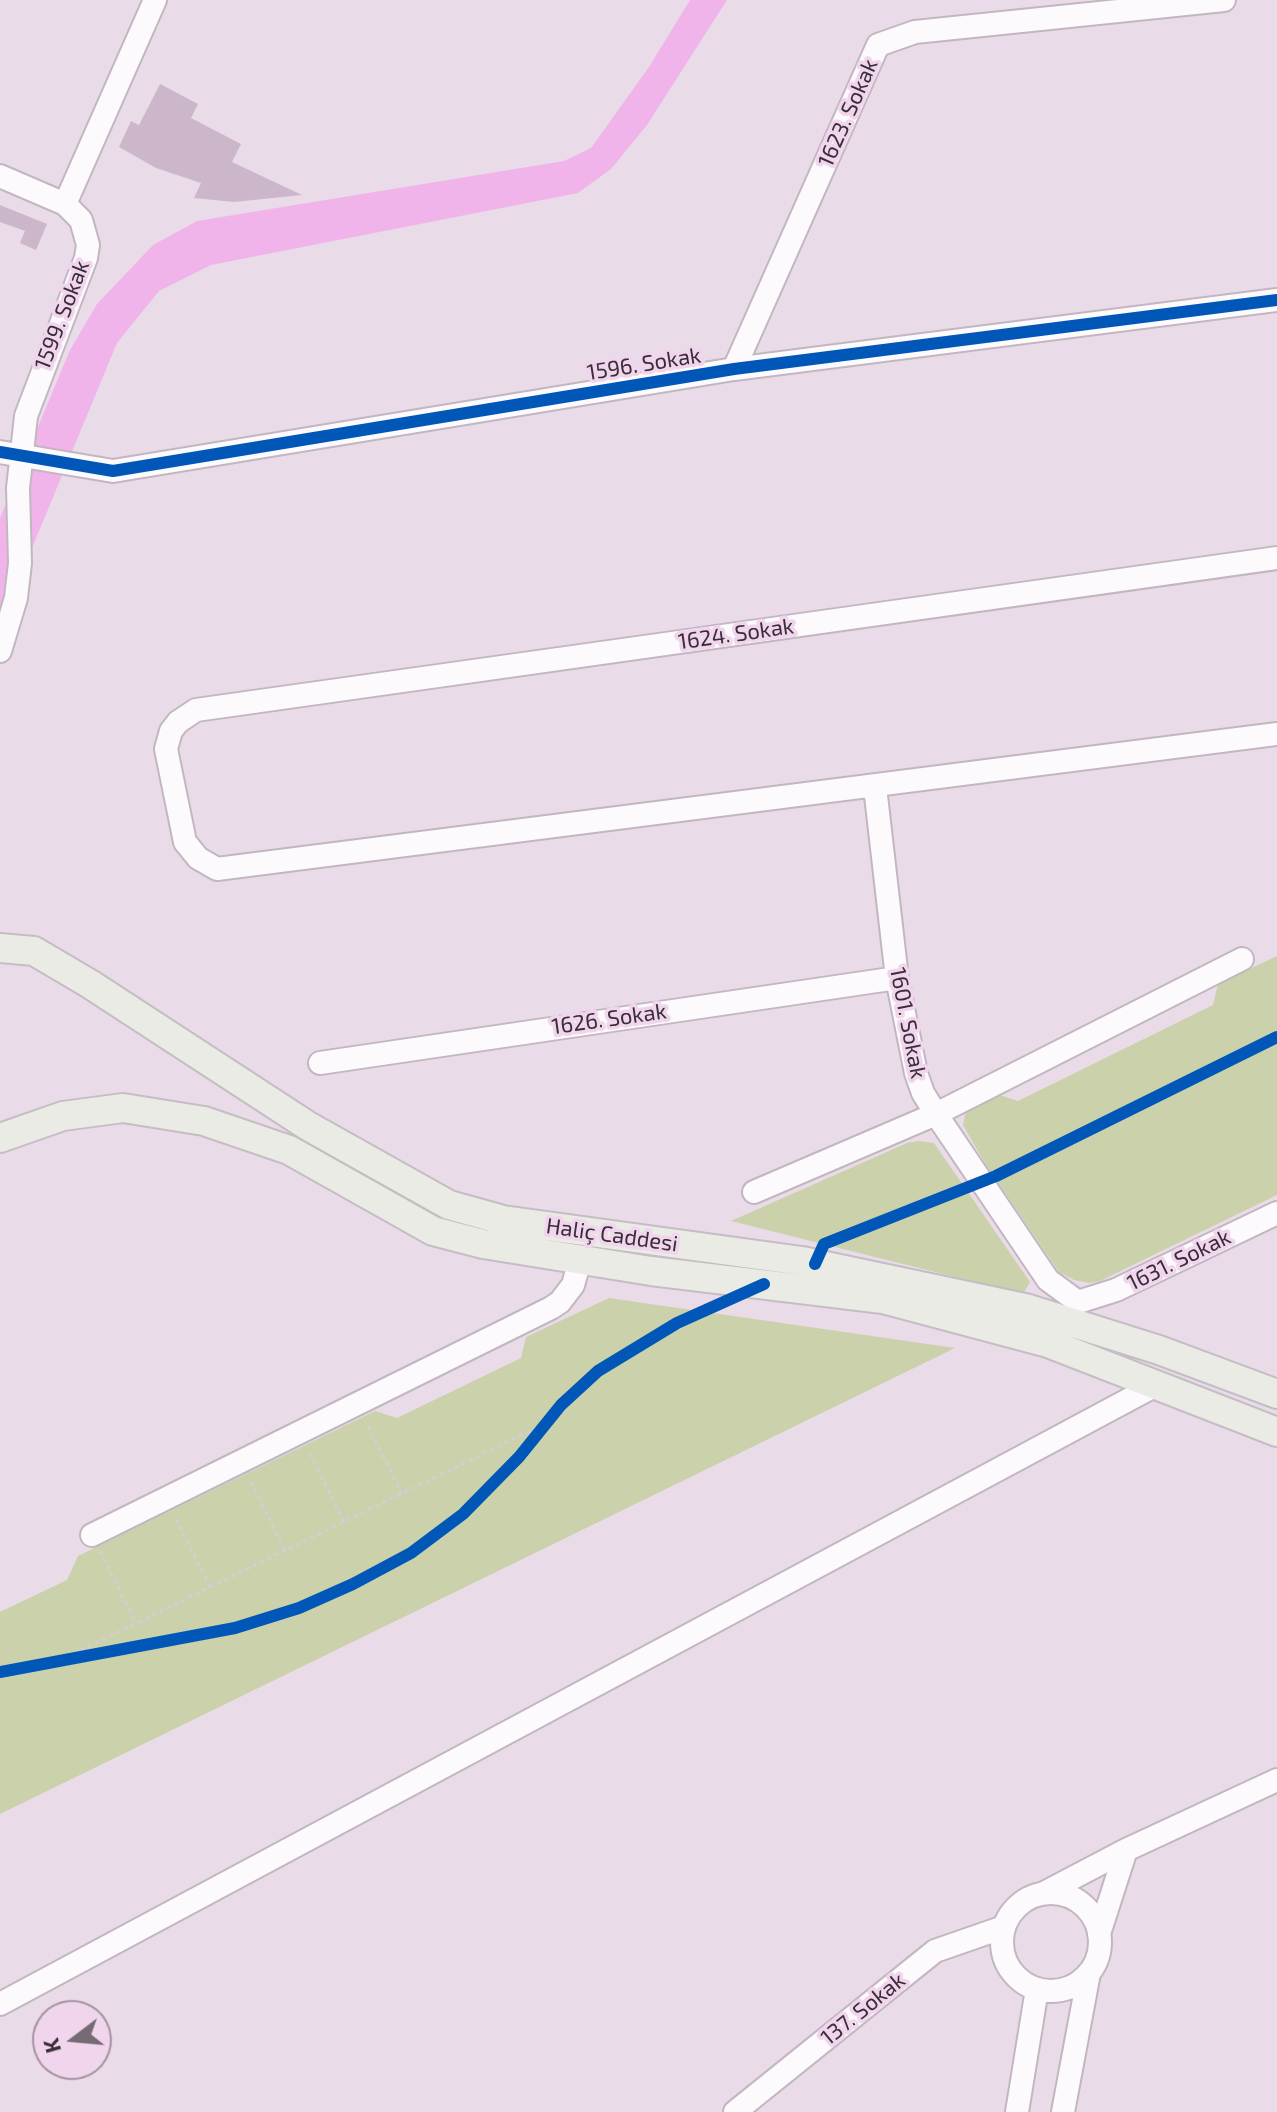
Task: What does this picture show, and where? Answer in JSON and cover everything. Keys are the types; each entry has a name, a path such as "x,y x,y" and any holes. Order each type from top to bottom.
{"main road":[{"name":"Haliç Caddesi","path":"0,948 34,951 308,1126 449,1205 503,1220 802,1261 1029,1309 1079,1314 1159,1350 1277,1394"},
{"name":"Haliç Caddesi","path":"0,1138 63,1116 123,1108 204,1121 289,1150 433,1231 483,1244 580,1260 883,1299 1048,1343 1277,1432"},
{"path":"1077,1354 1079,1314"}],"street":[{"path":"0,176 65,204 155,0"},
{"name":"1623. Sokak","path":"734,369 878,45 915,32 1224,0"},
{"name":"1599. Sokak","path":"0,651 16,598 20,563 10,454 86,258 86,232 81,220 65,204"},
{"name":"1596. Sokak","path":"10,454 113,471 734,369 1277,300"},
{"name":"1624. Sokak","path":"875,787 217,869 198,858 185,842 166,749 171,731 186,715 196,710 1277,558"},
{"path":"875,787 1277,734"},
{"name":"1601. Sokak","path":"875,787 897,978 916,1073 923,1093 1048,1280 1079,1314"},
{"path":"754,1192 936,1114 1242,959"},
{"name":"1626. Sokak","path":"320,1063 897,978"},
{"name":"1631. Sokak","path":"1079,1314 1116,1290 1277,1213"},
{"path":"92,1535 551,1308 573,1285 580,1260"},
{"path":"0,2004 1156,1385"},
{"path":"1044,1893 1060,1893 1074,1898 1086,1908 1099,1934 1100,1948 1089,1973 1079,1983 1066,1989 1037,1989 1023,1983 1004,1958 1004,1927 1018,1905 1126,1850 1277,1780"},
{"path":"1099,1934 1126,1850"},
{"name":"137. Sokak","path":"735,2112 935,1951 1004,1927"},
{"path":"1063,2112 1089,1973"},
{"path":"1017,2112 1037,1989"}],"path":[{"path":"528,1446 550,1419"},
{"path":"54,1661 402,1494 550,1419"},
{"path":"368,1426 402,1494"},
{"path":"310,1454 344,1522"},
{"path":"251,1482 285,1551"},
{"path":"176,1519 210,1587"},
{"path":"92,1535 136,1623"},
{"path":"54,1661 103,1653"}],"green space":[{"path":"1277,956 1277,1195 1100,1281 1074,1280 1059,1272 986,1165 963,1125 965,1115 970,1108 997,1094 1018,1101 1213,1005 1218,984"},
{"path":"907,1143 934,1143 1030,1282 1023,1294 731,1221"},
{"path":"609,1298 955,1348 0,1814 0,1612 67,1580 78,1556 375,1411 397,1418 521,1358 526,1337"}],"shaded area":[{"path":"690,0 727,0 647,125 611,169 578,193 211,265 159,291 117,343 0,625 0,518 70,350 97,304 153,245 197,221 564,161 591,148 649,67"}],"building":[{"path":"160,84 198,104 191,118 241,144 232,162 302,195 234,202 194,198 201,183 156,168 119,147 131,121 139,125"},
{"path":"0,205 47,224 36,250 20,243 25,231 0,222"}],"cycle path":[{"path":"0,452 113,471 734,369 1277,300"},
{"path":"815,1264 824,1244 996,1176 1277,1037"},
{"path":"0,1672 235,1628 299,1608 353,1584 411,1553 463,1514 519,1457 561,1405 598,1371 677,1323 764,1284"}]}
